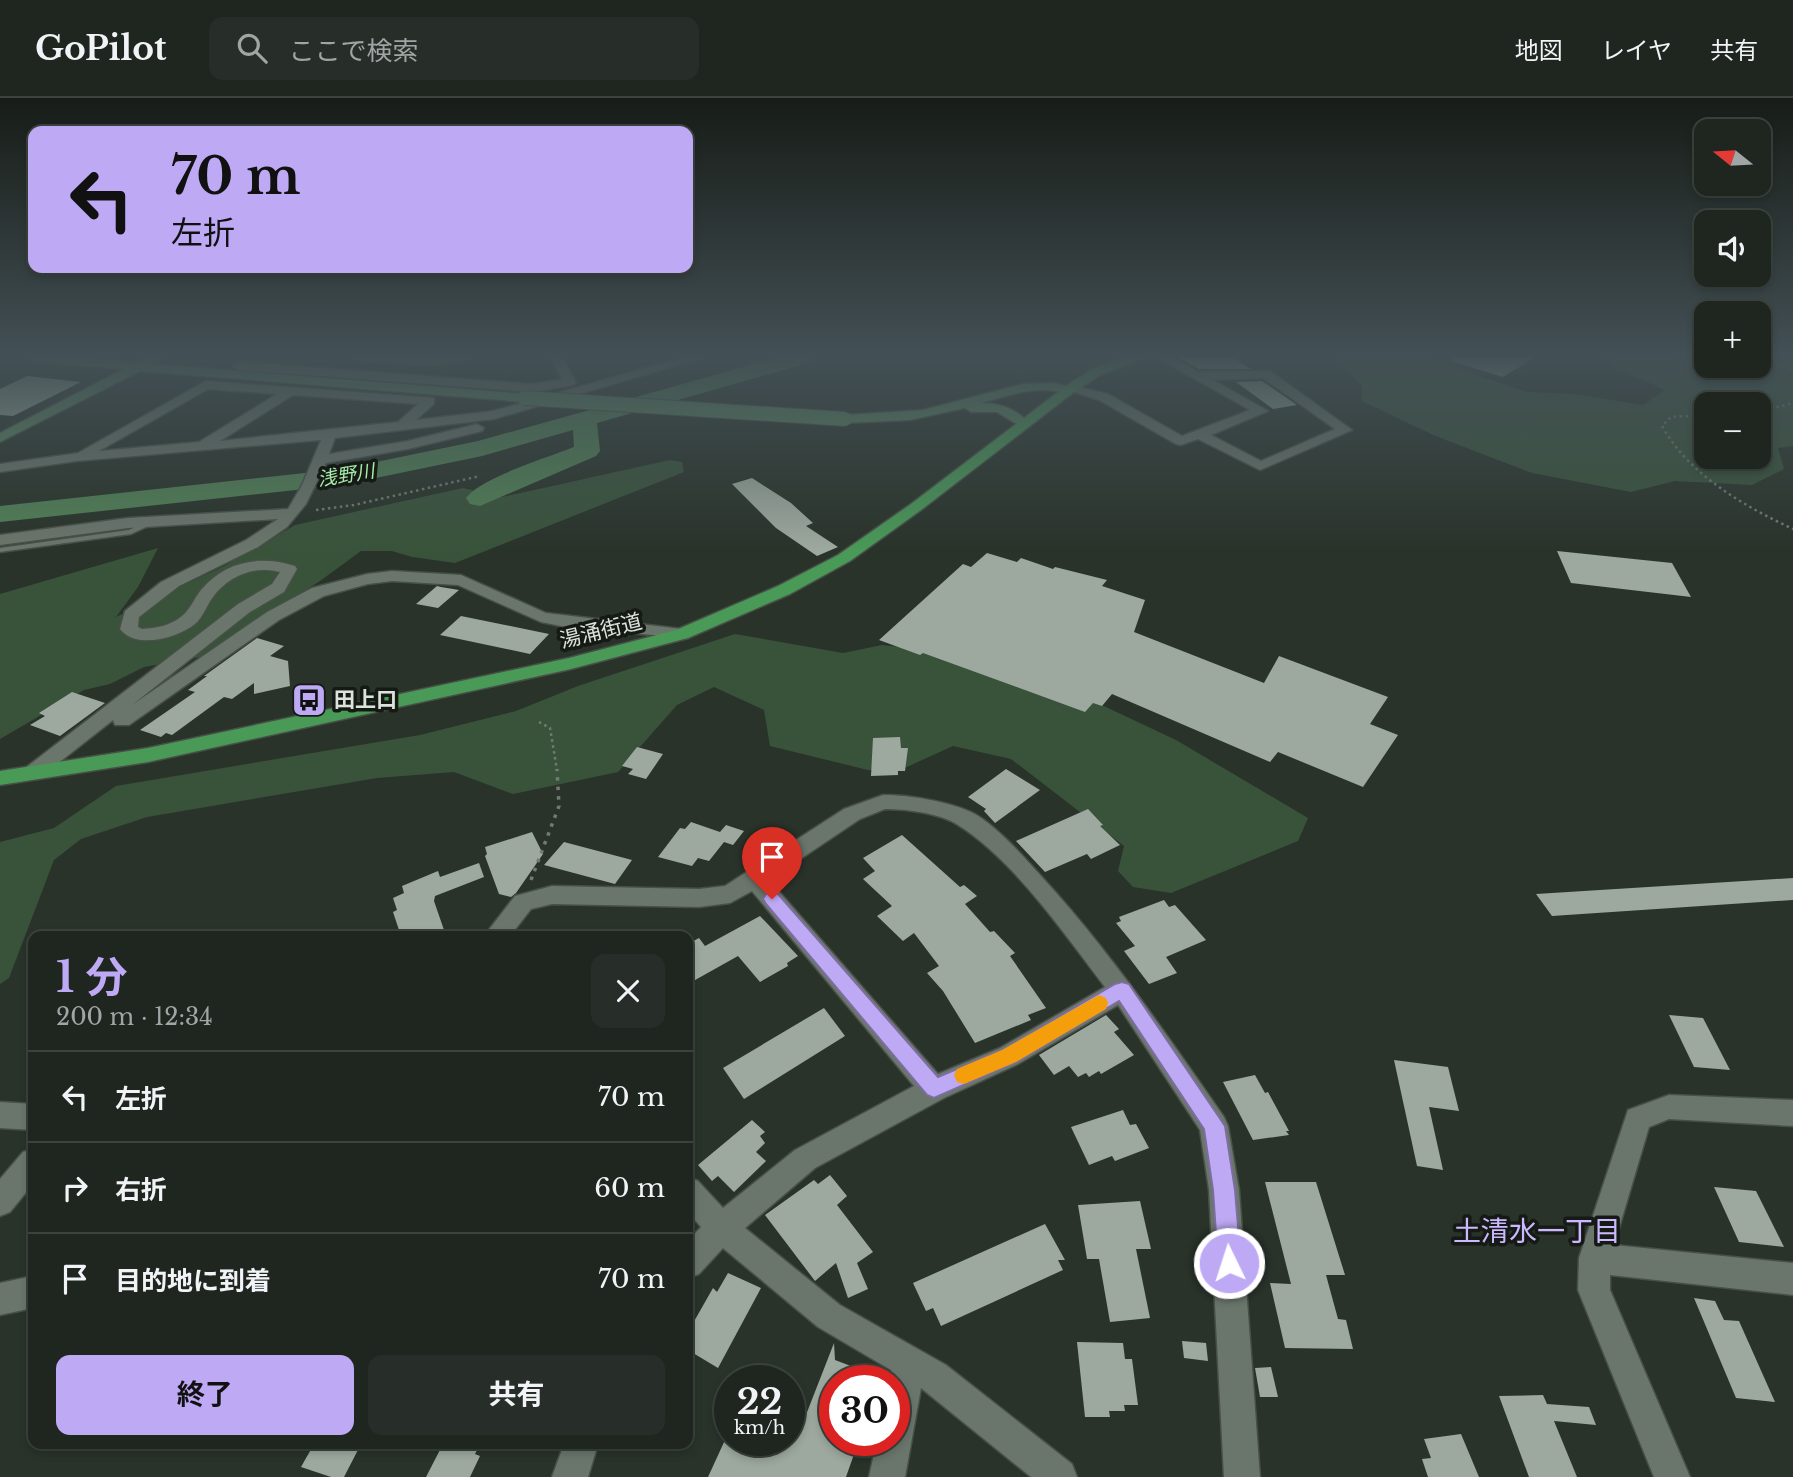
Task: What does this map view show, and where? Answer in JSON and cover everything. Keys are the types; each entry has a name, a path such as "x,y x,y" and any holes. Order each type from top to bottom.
{"main road":[{"name":"湯涌街道","path":"0,778 148,755 571,663 682,634 784,590 844,558 916,507 1026,421"}],"street":[{"path":"0,438 33,421"},
{"path":"77,457 141,421"},
{"path":"201,447 242,421"},
{"path":"402,426 407,421"},
{"path":"0,468 77,457 201,447 441,421"},
{"path":"318,461 395,448 484,426 488,421"},
{"path":"1146,421 1181,441 1233,421"},
{"path":"1199,434 1260,466 1345,430 1333,421"},
{"path":"31,774 244,608 281,586 288,578 289,569 274,563 252,563 221,579 200,602 194,615 174,629 138,635 129,629 131,615 149,598 175,581 237,551 277,527 296,509 330,434"},
{"path":"0,540 296,509"},
{"path":"54,769 273,616 318,592 367,579 392,576 461,580 541,617 571,623 682,634"},
{"path":"500,931 523,902 552,895 699,898 730,894 852,814 883,802 908,802 964,818 1007,854 1037,884 1122,990 1214,1126 1224,1190 1242,1477"},
{"path":"755,878 934,1088"},
{"path":"693,1258 722,1228 805,1159 934,1088 1009,1056 1122,990"},
{"path":"1672,1477 1594,1290 1594,1258 1638,1119 1669,1107 1793,1113"},
{"path":"0,1115 28,1116"},
{"path":"0,1202 28,1168"},
{"path":"693,1196 722,1228 828,1317 934,1377 1059,1477"},
{"path":"1594,1258 1793,1279"},
{"path":"0,1299 28,1293"},
{"path":"887,1477 909,1363"},
{"path":"570,1477 579,1449"}],"lane":[{"path":"0,550 131,532 153,522"}],"path":[{"path":"1667,421 1662,426 1667,439 1694,466"},
{"path":"1697,469 1705,477 1793,529"},
{"path":"296,509 354,505 480,476"},
{"path":"523,902 559,806 557,759 550,728 539,722"}],"green space":[{"path":"1405,421 1694,421 1694,469 1771,469 1771,421 1793,421 1793,446 1778,448 1784,469 1752,485 1675,481 1631,492 1532,473"},
{"path":"670,460 682,462 684,472 455,563 412,557 392,551 361,551 320,581 200,657 144,667 110,684 84,690 0,739 0,594 158,548 138,587 116,617 224,566 295,525 463,488 502,497"},
{"path":"735,634 843,653 882,645 920,649 1091,700 1176,740 1308,818 1298,841 1171,893 1133,887 1118,871 1124,846 1011,759 953,746 898,771 868,770 770,746 764,710 714,687 677,705 618,772 513,794 454,772 377,778 147,817 81,839 54,860 9,978 0,984 0,842 54,828 116,786 420,735 516,711 578,686"}],"building":[{"path":"752,478 791,503 813,523 806,526 838,547 817,556 776,528 732,484"},
{"path":"1557,551 1672,563 1691,597 1571,583"},
{"path":"987,553 1017,562 1021,558 1053,569 1055,567 1107,580 1102,586 1145,600 1134,632 1264,683 1279,656 1388,697 1370,724 1398,735 1363,787 1278,752 1270,762 1112,694 1102,706 1093,703 1085,712 923,653 920,655 879,640 963,564 971,567"},
{"path":"437,586 459,590 438,608 416,604"},
{"path":"461,616 549,634 530,654 440,635"},
{"path":"257,638 284,646 270,656 288,661 290,686 254,694 254,683 232,699 224,697 172,735 166,733 161,737 140,730 195,692 188,690"},
{"path":"72,692 105,703 60,736 30,725 45,716 39,713"},
{"path":"900,737 901,748 908,748 905,771 898,771 898,775 871,776 873,738"},
{"path":"637,747 663,754 646,779 628,774 633,769 622,766"},
{"path":"1006,769 1040,790 995,823 984,811 986,809 968,797"},
{"path":"1088,809 1103,825 1100,826 1120,845 1091,859 1087,854 1045,872 1016,841"},
{"path":"691,822 720,832 726,825 744,831 733,845 724,842 709,861 698,858 692,866 658,857 680,828 685,829"},
{"path":"532,832 543,854 516,893 511,897 499,894 485,856 485,847"},
{"path":"902,835 960,887 964,885 977,896 965,904 990,932 994,931 1015,953 1010,956 1046,1008 1028,1015 1031,1020 975,1043 943,991 927,973 939,966 914,933 903,941 877,916 892,906 863,879 875,871 863,858"},
{"path":"564,842 632,860 615,884 544,865"},
{"path":"479,863 484,877 435,896 434,901 444,930 399,931 393,912 397,910 393,898 404,893 402,886 438,871 440,877"},
{"path":"1793,878 1793,900 1552,916 1536,894"},
{"path":"1164,900 1169,907 1175,905 1206,940 1166,957 1177,973 1149,984 1124,951 1135,946 1116,923 1121,921 1119,917"},
{"path":"760,916 798,956 787,963 788,966 760,982 738,956 693,981 693,941 699,938 705,946"},
{"path":"824,1008 845,1036 744,1099 723,1068"},
{"path":"1106,1015 1119,1029 1114,1032 1134,1055 1101,1074 1099,1071 1089,1077 1086,1073 1078,1077 1069,1066 1054,1075 1039,1055"},
{"path":"1669,1015 1703,1018 1730,1070 1694,1067"},
{"path":"1394,1060 1448,1067 1459,1111 1429,1107 1443,1170 1417,1166"},
{"path":"1255,1075 1265,1093 1268,1092 1289,1135 1253,1140 1223,1082"},
{"path":"1123,1110 1130,1125 1136,1124 1149,1148 1115,1161 1112,1156 1089,1165 1071,1127"},
{"path":"752,1120 765,1132 760,1136 765,1143 756,1152 766,1161 734,1192 718,1176 712,1181 698,1165"},
{"path":"830,1175 847,1196 837,1205 873,1252 857,1263 868,1289 848,1298 836,1263 815,1281 765,1215 814,1180 818,1184"},
{"path":"1265,1182 1316,1182 1345,1275 1326,1275 1338,1319 1346,1320 1353,1349 1285,1348 1270,1283 1291,1284"},
{"path":"1714,1187 1756,1191 1784,1247 1739,1242"},
{"path":"1140,1201 1151,1249 1136,1249 1150,1318 1110,1322 1099,1259 1087,1259 1078,1205"},
{"path":"1045,1224 1065,1260 1058,1260 1063,1270 941,1326 933,1308 926,1311 913,1283"},
{"path":"728,1273 761,1288 720,1365 714,1366 693,1353 693,1323 713,1288 717,1292"},
{"path":"1694,1298 1715,1301 1724,1320 1739,1321 1775,1402 1736,1398"},
{"path":"1182,1341 1206,1343 1208,1361 1184,1358"},
{"path":"1077,1342 1123,1343 1125,1359 1132,1359 1138,1405 1124,1405 1125,1411 1109,1411 1110,1417 1085,1417"},
{"path":"834,1343 835,1360 848,1365 825,1365"},
{"path":"1271,1367 1278,1397 1260,1397 1255,1368"},
{"path":"819,1382 819,1456 853,1456 846,1477 708,1477 718,1456 805,1456 805,1417"},
{"path":"1543,1395 1547,1404 1589,1407 1596,1425 1554,1421 1577,1477 1529,1477 1499,1396"},
{"path":"1461,1434 1479,1477 1428,1477 1422,1459 1431,1458 1424,1439"},
{"path":"311,1449 358,1449 344,1477 331,1477 301,1467"},
{"path":"440,1449 478,1449 475,1454 480,1456 470,1477 426,1477"}],"waterway":[{"name":"浅野川","path":"0,514 342,477 482,448 576,421"},
{"path":"480,498 505,484 587,451 584,421"}],"slow traffic":[{"path":"964,1075 1009,1056 1099,1003"}],"place":[{"name":"田上口","path":"309,700"}],"district":[{"name":"土清水一丁目","path":"1537,1231"}],"route":[{"path":"772,899 934,1088 1009,1056 1122,990 1214,1126 1224,1190 1229,1263"}]}
